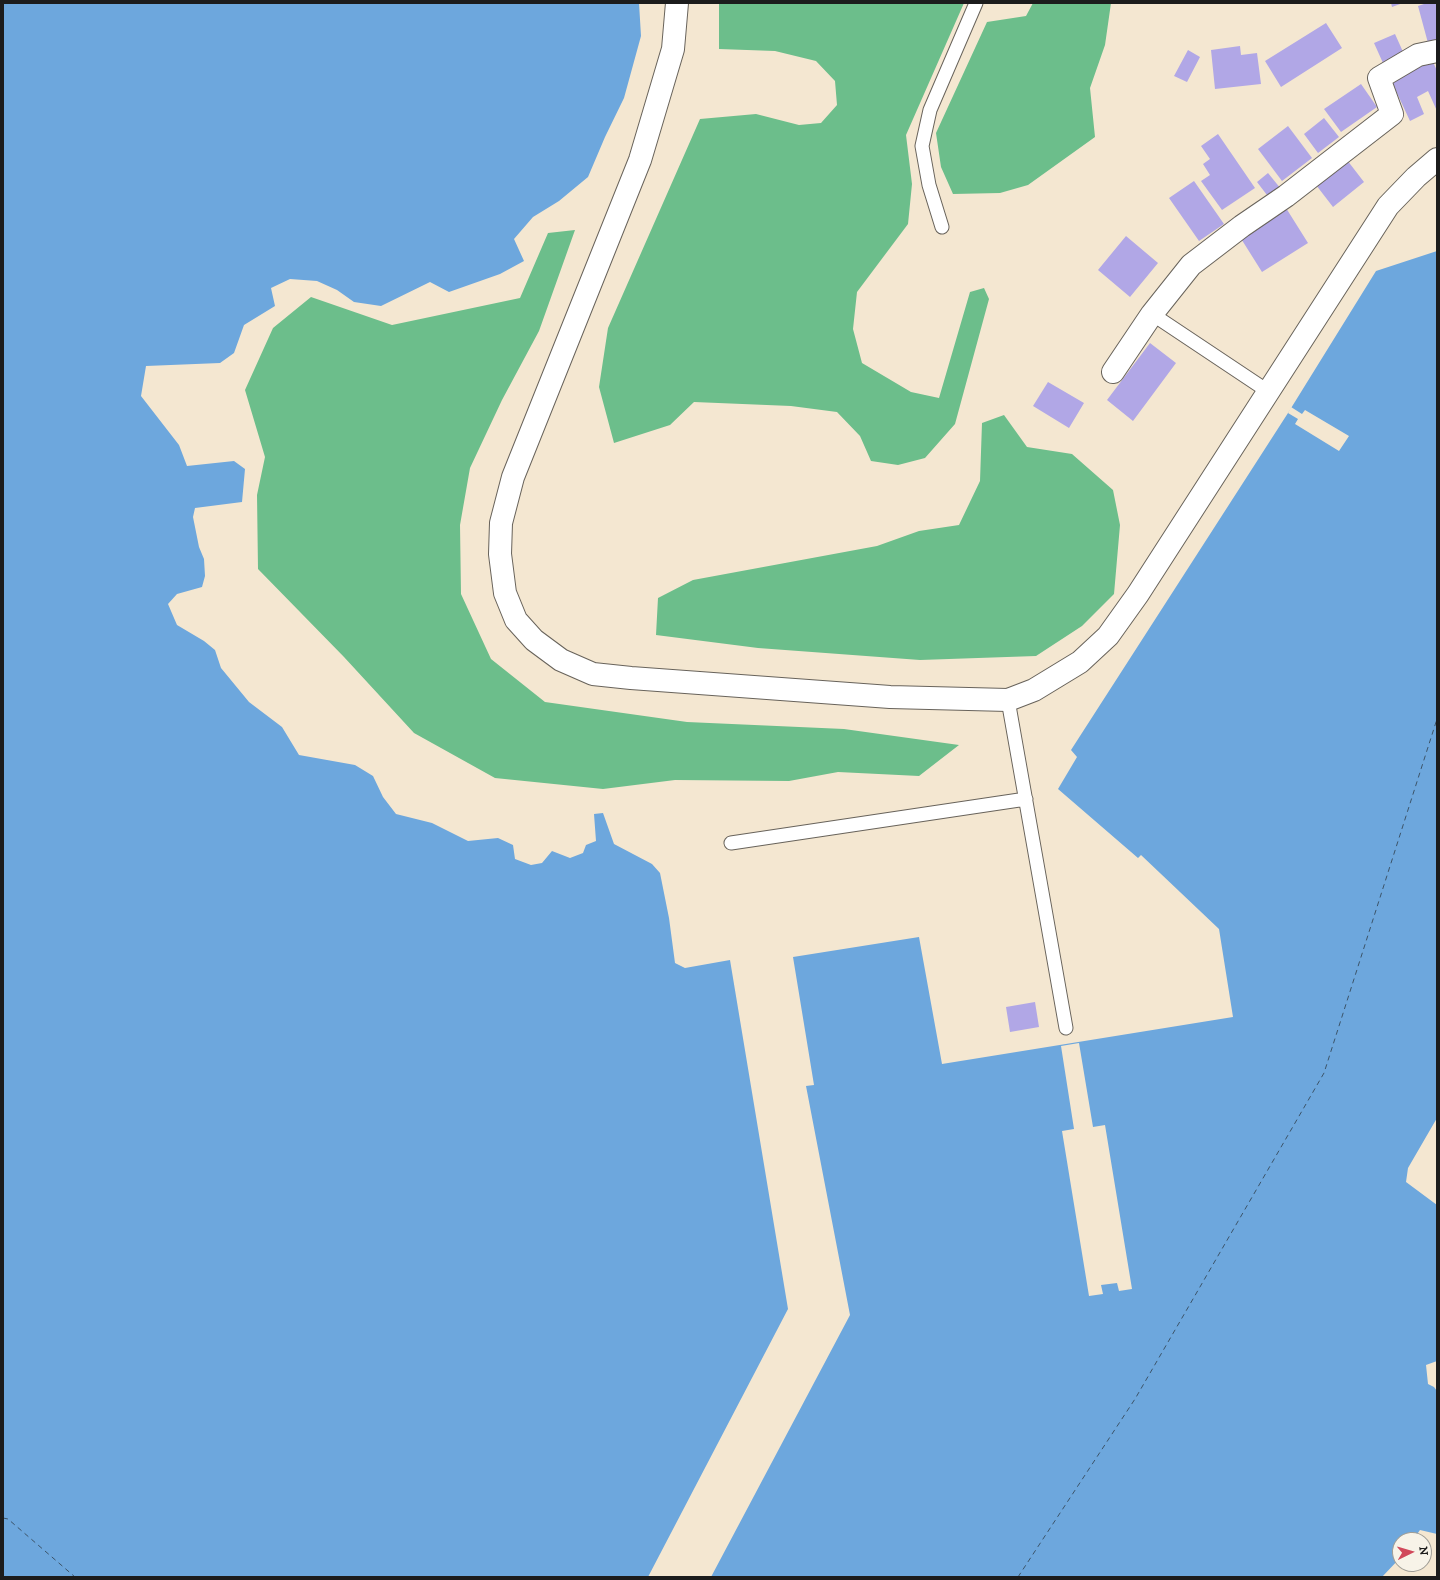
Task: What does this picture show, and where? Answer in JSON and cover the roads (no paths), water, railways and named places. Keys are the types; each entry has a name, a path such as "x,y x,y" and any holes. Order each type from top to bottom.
{"street":[{"path":"677,3 673,49 640,160 513,477 501,523 500,554 504,593 516,620 534,640 561,660 593,674 890,697 1008,700 1034,690 1080,662 1108,636 1138,594 1388,206 1416,177 1437,159"},
{"path":"1113,372 1152,314 1191,265 1242,226 1286,196 1392,114 1380,78 1418,55 1437,51"}],"lane":[{"path":"942,227 929,185 922,146 930,110 976,3"},
{"path":"1152,314 1269,392"},
{"path":"1008,700 1066,1028"},
{"path":"731,843 1026,799"}],"water":[{"path":"3,3 639,3 641,36 624,98 588,177 559,201 533,217 514,239 524,261 500,274 449,292 430,282 381,306 354,302 337,290 317,281 290,279 271,288 275,306 244,325 234,353 220,363 146,366 141,396 179,445 187,466 234,461 245,469 242,502 195,508 193,517 199,547 204,559 205,576 202,587 177,594 168,604 177,625 204,641 215,650 221,668 249,702 282,727 299,755 355,765 373,776 383,797 396,814 432,823 468,841 498,838 513,845 515,859 531,865 542,863 552,851 570,858 583,853 586,845 596,841 594,814 603,813 614,844 652,864 660,873 669,918 675,963 685,968 730,960 788,1309 648,1577 3,1577"},
{"path":"1437,251 1437,1118 1408,1168 1406,1182 1437,1205 1437,1361 1426,1365 1428,1384 1434,1387 1437,1391 1437,1534 1420,1530 1419,1532 1392,1532 1392,1566 1382,1577 711,1577 850,1315 806,1086 814,1085 793,957 919,937 942,1064 1233,1017 1219,929 1141,855 1138,858 1058,789 1077,757 1071,750 1288,413 1376,271"}]}
